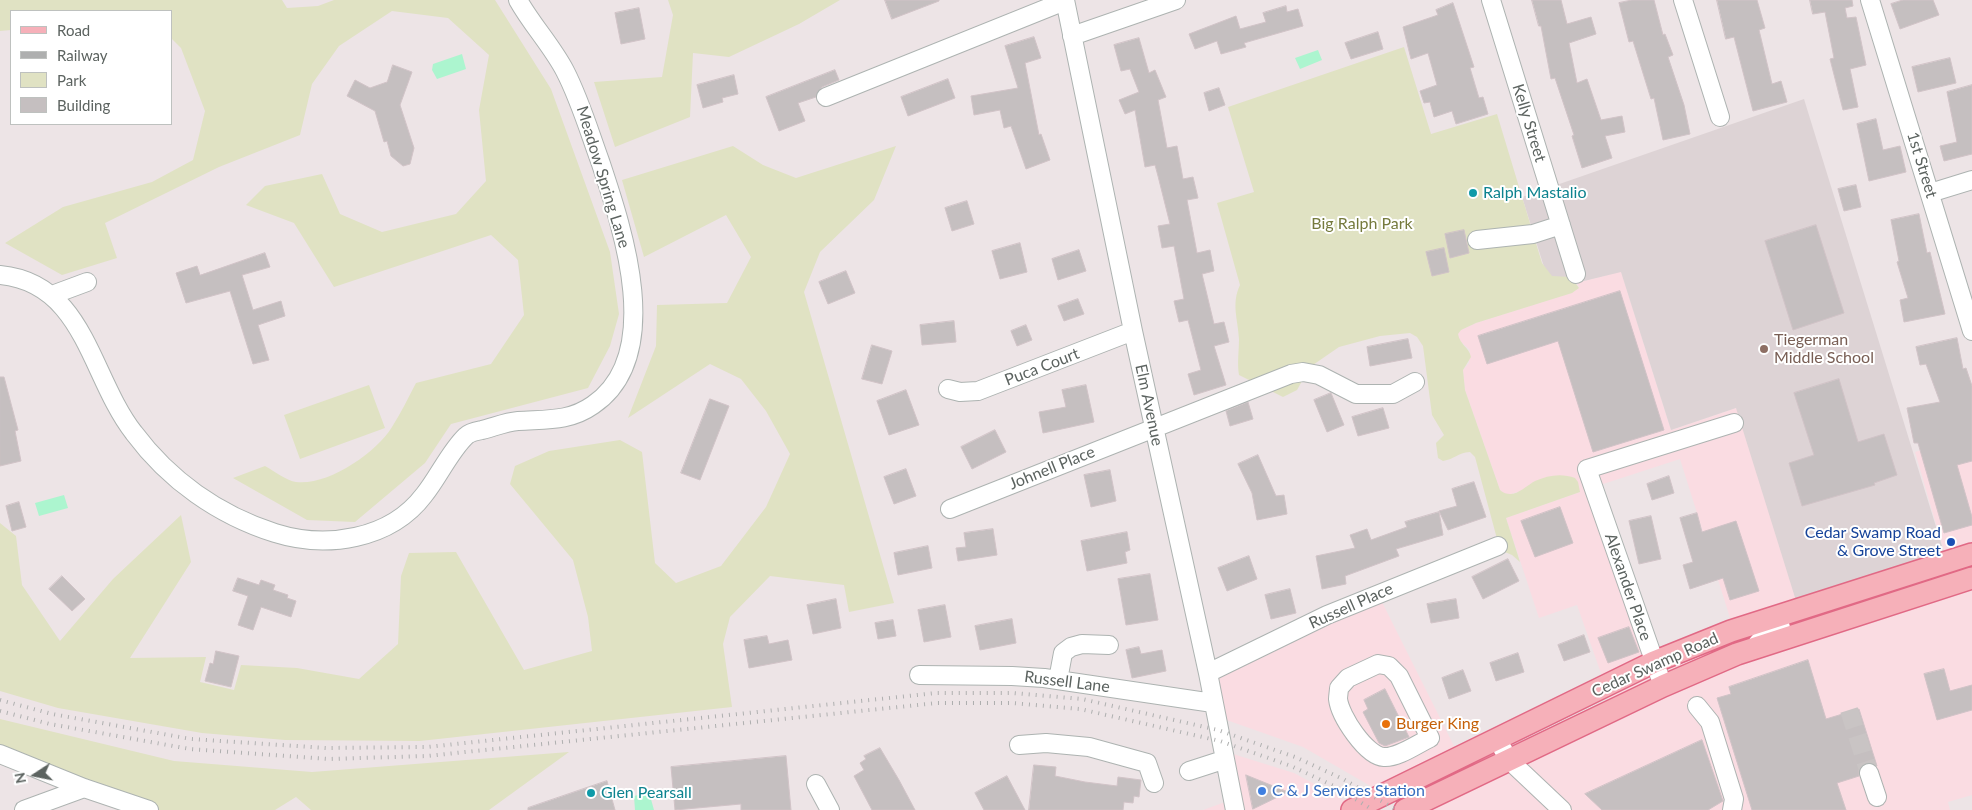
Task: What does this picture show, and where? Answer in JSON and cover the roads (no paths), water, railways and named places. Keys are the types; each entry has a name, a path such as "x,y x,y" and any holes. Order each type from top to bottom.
{"main road":[{"name":"Cedar Swamp Road","path":"1352,810 1654,662 1731,631 1968,555"},
{"name":"Cedar Swamp Road","path":"1404,810 1663,686 1752,650 1972,579"}],"street":[{"name":"Meadow Spring Lane","path":"0,275 11,276 38,285 52,295 70,313 113,403 157,462 199,497 233,516 276,533 311,540 338,540 367,534 391,524 406,514 422,498 467,434 515,421 542,421 574,416 596,403 617,380 631,340 633,286 614,204 578,98 563,67 518,0"},
{"path":"1072,36 1176,0"},
{"name":"Kelly Street","path":"1491,0 1576,274"},
{"path":"1683,0 1720,117"},
{"name":"1st Street","path":"1870,0 1972,331"},
{"path":"826,97 1065,1"},
{"name":"Elm Avenue","path":"1065,1 1133,331 1208,673 1223,760 1235,810"},
{"path":"1930,193 1972,180"},
{"path":"1477,240 1533,234 1561,225"},
{"path":"52,295 87,282"},
{"name":"Puca Court","path":"948,389 960,392 978,392 1133,331"},
{"name":"Johnell Place","path":"950,509 1292,374 1303,372 1319,375 1356,394 1393,394 1415,382"},
{"name":"Alexander Place","path":"1663,686 1587,469 1734,424"},
{"name":"Russell Place","path":"1208,673 1327,615 1498,546"},
{"path":"1968,555 1972,579"},
{"path":"1752,650 1764,636 1781,628 1778,616"},
{"path":"1058,680 1063,653 1071,647 1082,644 1109,645"},
{"path":"1378,664 1389,666 1399,676 1430,738 1395,755 1384,758 1370,753 1362,745 1344,714 1338,700 1339,688 1348,678 1378,664"},
{"name":"Russell Lane","path":"919,675 1012,676 1058,680 1213,703"},
{"path":"1697,706 1710,722 1734,799 1732,810"},
{"path":"1497,739 1509,760 1562,810"},
{"path":"1019,745 1046,743 1090,747 1147,763 1154,783"},
{"path":"0,754 84,788 149,810"},
{"path":"1189,771 1223,760"},
{"path":"1869,773 1876,797"},
{"path":"816,784 830,810"},
{"path":"24,810 84,788"}],"tunnel":[{"path":"1849,710 1869,773"}],"railway":[{"path":"0,700 52,714 191,739 326,748 427,747 936,693 1013,693 1082,699 1218,730 1295,757 1343,779 1397,810"},
{"path":"0,711 50,724 190,749 328,759 427,756 937,703 1012,703 1080,709 1220,741 1291,766 1336,787 1373,810"}],"place":[{"name":"Ralph Mastalio","path":"1473,193"},
{"name":"Tiegerman Middle School","path":"1764,349"},
{"name":"Cedar Swamp Road & Grove Street","path":"1951,542"},
{"name":"Burger King","path":"1386,724"},
{"name":"C & J Services Station","path":"1262,791"},
{"name":"Glen Pearsall","path":"591,793"}],"park label":[{"name":"Big Ralph Park","path":"1362,224"}]}
